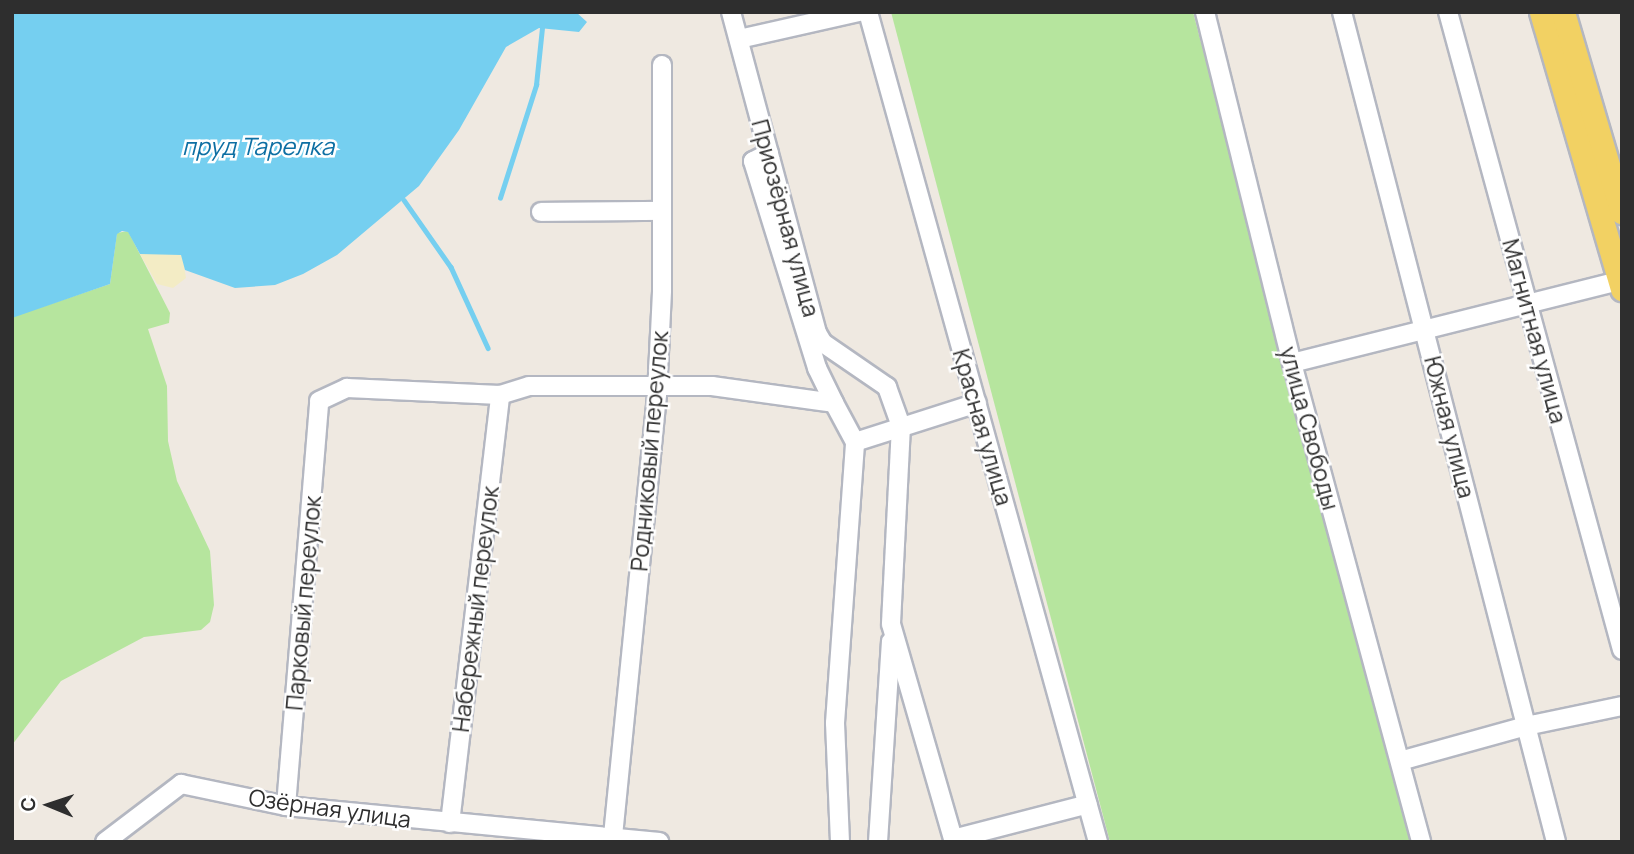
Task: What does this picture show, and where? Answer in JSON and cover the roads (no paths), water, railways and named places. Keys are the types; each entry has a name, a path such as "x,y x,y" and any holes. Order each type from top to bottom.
{"main road":[{"path":"1541,12 1621,285"},
{"path":"1563,12 1620,202"}],"street":[{"name":"Приозёрная улица","path":"731,12 817,333 823,343 887,387 901,426 891,624 954,840"},
{"path":"738,39 859,12"},
{"name":"Красная улица","path":"868,12 1098,842"},
{"name":"улица Свободы","path":"1205,12 1292,363 1421,842"},
{"name":"Южная улица","path":"1342,12 1556,842"},
{"name":"Магнитная улица","path":"1448,12 1622,650"},
{"name":"Родниковый переулок","path":"612,836 658,384 662,65"},
{"path":"769,153 753,161 817,368 855,442 835,723 840,842"},
{"path":"541,212 662,211"},
{"path":"1292,363 1527,304 1621,285"},
{"path":"500,394 528,386 658,384 736,388 834,403"},
{"name":"Парковый переулок","path":"286,806 319,401 347,388 500,394"},
{"name":"Набережный переулок","path":"450,823 500,394"},
{"path":"855,442 977,403"},
{"path":"878,842 890,709 891,624"},
{"path":"1399,761 1525,726 1622,706"},
{"name":"Озёрная улица","path":"105,842 181,784 286,806 659,842"},
{"path":"954,840 1088,804"}],"water":[{"name":"пруд Тарелка","path":"12,12 576,12 587,22 579,32 539,28 506,47 459,130 419,186 337,255 303,274 275,285 235,288 185,270 181,255 140,254 128,232 122,231 117,234 110,284 12,318"}],"waterway":[{"path":"500,198 536,85 542,28"},
{"path":"404,200 451,267 488,348"}]}
